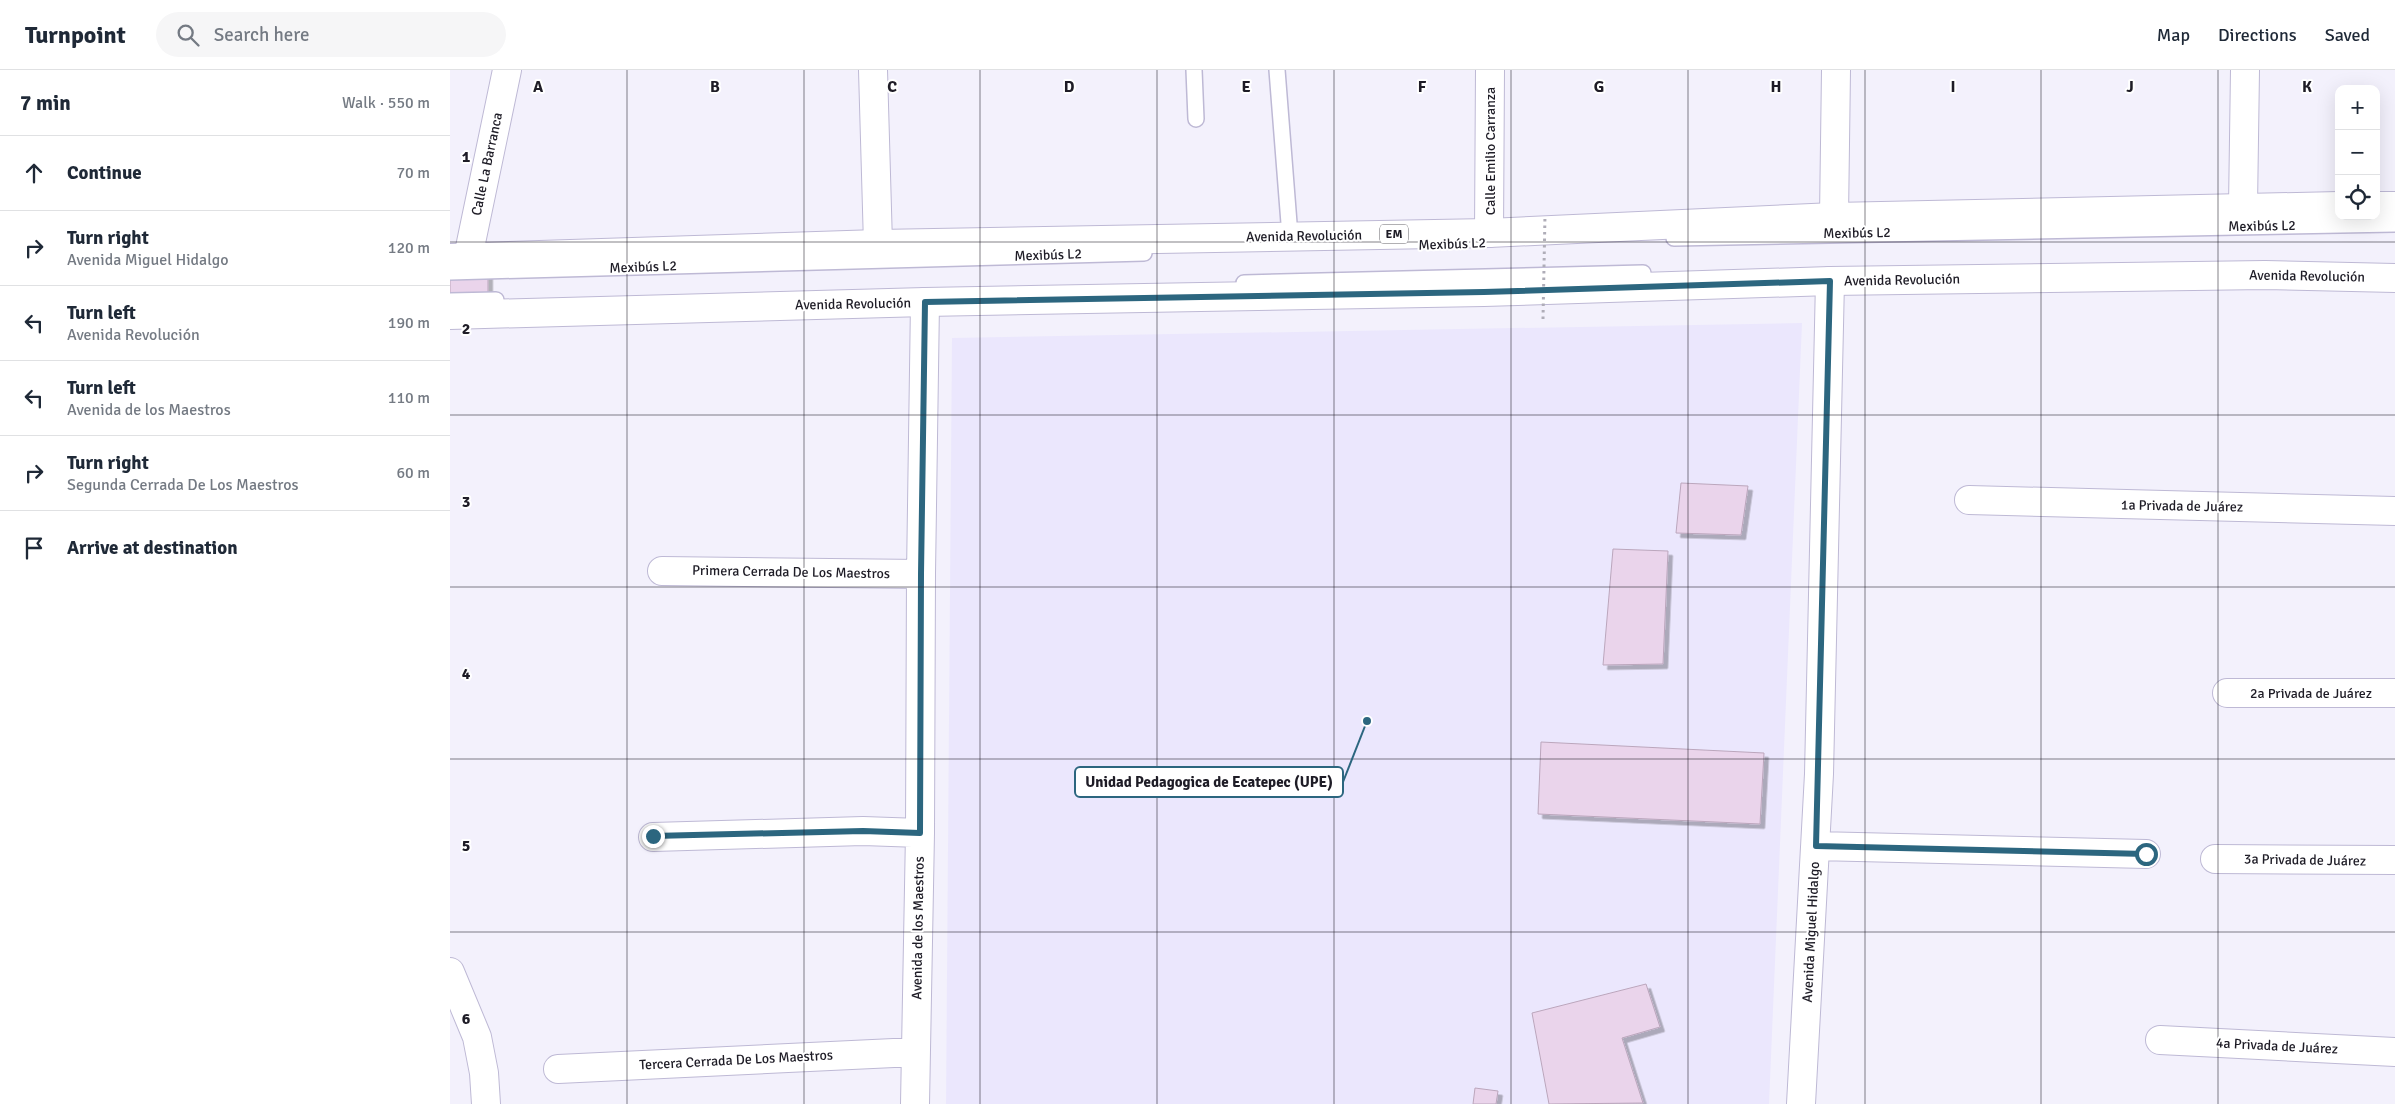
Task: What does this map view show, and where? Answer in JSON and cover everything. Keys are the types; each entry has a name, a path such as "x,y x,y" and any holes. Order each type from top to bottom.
{"street":[{"name":"Calle La Barranca","path":"456,262 507,70"},
{"path":"873,70 878,244"},
{"name":"Calle Emilio Carranza","path":"1489,232 1490,70"},
{"path":"1834,217 1836,70"},
{"path":"2243,207 2245,70"},
{"name":"Avenida Revolución","path":"456,262 878,244 1489,232 1834,217 2335,206"},
{"path":"2380,206 2395,206"},
{"name":"Avenida Revolución","path":"450,314 925,302 1484,292 1830,281 2265,276 2395,278"},
{"name":"Avenida Miguel Hidalgo","path":"1801,1104 1816,846 1830,281"},
{"name":"Avenida de los Maestros","path":"915,1104 920,833 925,302"},
{"name":"1a Privada de Juárez","path":"1969,500 2395,511"},
{"name":"Primera Cerrada De Los Maestros","path":"662,571 921,574"},
{"name":"2a Privada de Juárez","path":"2227,693 2395,693"},
{"path":"653,836 863,831 920,833"},
{"path":"1816,846 2146,854"},
{"name":"3a Privada de Juárez","path":"2215,859 2395,860"},
{"path":"450,972 477,1038 484,1073 486,1104"},
{"name":"4a Privada de Juárez","path":"2160,1040 2395,1052"},
{"name":"Tercera Cerrada De Los Maestros","path":"558,1069 915,1052"}],"lane":[{"path":"1194,70 1196,120"},
{"path":"1277,70 1290,236"},
{"name":"Mexibús L2","path":"456,262 1843,233 2395,224"},
{"path":"450,301 1831,269 2395,268"}],"path":[{"path":"1543,319 1545,215"}],"shaded area":[{"path":"1802,323 1769,1104 946,1104 952,338"}],"building":[{"path":"488,273 488,299 450,300 450,274"},
{"path":"1681,483 1748,486 1741,535 1676,533"},
{"path":"1613,549 1668,551 1663,664 1603,665"},
{"path":"1541,742 1764,753 1760,824 1538,814"},
{"path":"1646,984 1660,1027 1622,1038 1643,1103 1549,1104 1532,1013"},
{"path":"1475,1088 1498,1091 1496,1104 1473,1104"}],"place":[{"name":"Unidad Pedagogica de Ecatepec (UPE)","path":"1367,721"}],"route":[{"path":"653,836 863,831 920,833 925,302 1484,292 1830,281 1816,846 2146,854"}]}
